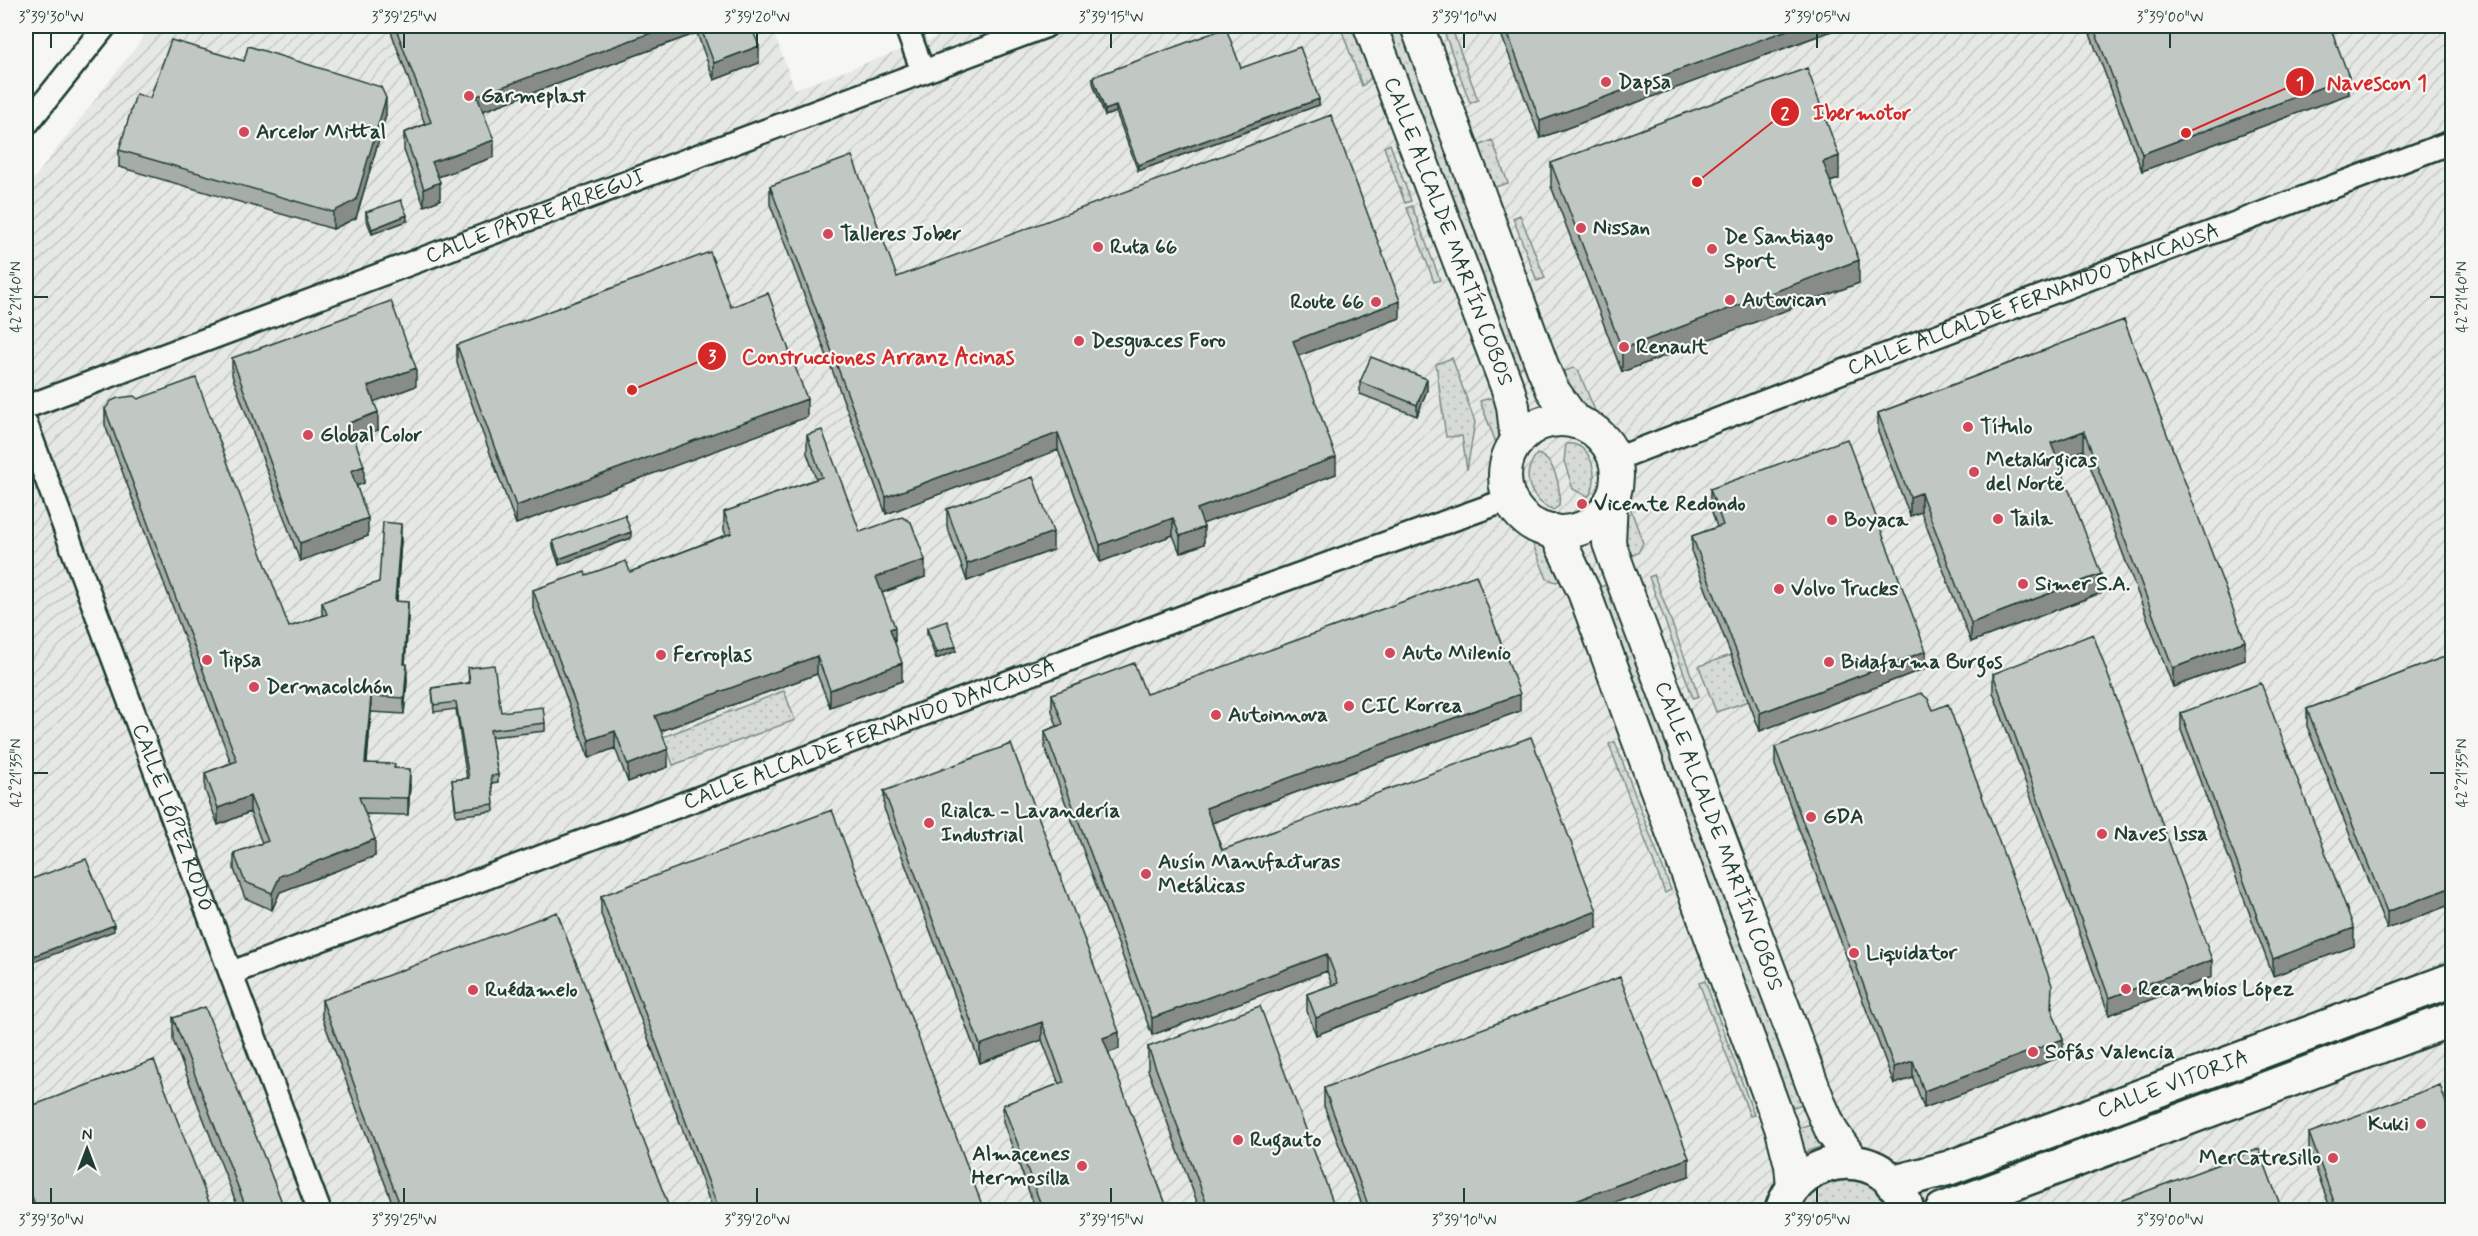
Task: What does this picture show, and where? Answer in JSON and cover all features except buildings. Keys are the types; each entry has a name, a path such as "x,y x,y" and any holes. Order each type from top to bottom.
{"highway":[{"name":"CALLE VITORIA","path":"1899,1197 1949,1168 2452,980"},
{"name":"CALLE VITORIA","path":"1942,1210 2452,1019"},
{"path":"1787,1199 1810,1172 1831,1163 1854,1163 1878,1171 1899,1197"}],"main road":[{"name":"CALLE ALCALDE MARTÍN COBOS","path":"1370,26 1509,392 1517,442"},
{"name":"CALLE ALCALDE MARTÍN COBOS","path":"1417,26 1543,368 1552,389 1575,422"},
{"path":"1559,420 1575,422 1601,437 1616,459 1617,476 1611,500 1602,514 1588,525 1572,530 1555,531 1541,528 1528,521 1517,511 1510,498 1505,484 1505,469 1509,455 1528,430 1543,423 1559,420"},
{"name":"CALLE ALCALDE MARTÍN COBOS","path":"1611,500 1609,543 1826,1119 1840,1145 1854,1163"},
{"name":"CALLE ALCALDE MARTÍN COBOS","path":"1555,531 1588,603 1782,1130 1791,1165 1787,1199"}],"street":[{"path":"26,125 105,26"},
{"path":"906,26 923,72"},
{"name":"CALLE PADRE ARREGUI","path":"26,407 1046,26"},
{"name":"CALLE ALCALDE FERNANDO DANCAUSA","path":"1616,459 2452,142"},
{"name":"CALLE LÓPEZ RODÓ","path":"26,424 319,1210"},
{"name":"CALLE ALCALDE FERNANDO DANCAUSA","path":"231,973 1205,608 1510,498"}],"shaded area":[{"path":"152,26 771,26 795,89 967,26 2452,26 2452,1210 26,1210 26,189"},
{"path":"1356,26 1373,72 1362,86 1342,31"},
{"path":"1383,26 1403,26 1529,364 1514,370"},
{"path":"1442,26 1451,26 1478,100 1470,103"},
{"path":"1492,140 1508,183 1495,187 1486,185 1474,152 1481,145"},
{"path":"1390,144 1411,201 1405,203 1384,147"},
{"path":"1412,206 1440,280 1434,282 1407,208"},
{"path":"1520,215 1545,278 1537,281 1513,218"},
{"path":"1452,358 1475,422 1467,470 1462,436 1446,437 1436,364"},
{"path":"1573,368 1578,370 1599,420 1580,406 1557,374"},
{"path":"1497,396 1503,432 1498,448 1480,401"},
{"path":"1566,444 1583,449 1592,463 1594,482 1588,497 1573,489 1564,461"},
{"path":"1537,454 1549,462 1558,483 1559,506 1553,510 1538,500 1530,486 1529,470"},
{"path":"1627,499 1643,543 1638,553 1626,557 1621,521"},
{"path":"1530,537 1555,556 1567,578 1556,582 1547,579"},
{"path":"1654,575 1699,696 1693,698 1649,577"},
{"path":"1611,583 1805,1103 1788,1109 1595,589"},
{"path":"1731,655 1749,701 1716,712 1699,666"},
{"path":"784,691 795,720 673,765 663,737"},
{"path":"1615,742 1671,890 1665,893 1609,744"},
{"path":"1705,981 1754,1115 1750,1116 1699,983"},
{"path":"2452,993 2452,1006 1966,1187 1962,1176"},
{"path":"1813,1123 1823,1146 1803,1153 1796,1129"},
{"path":"1848,1177 1875,1188 1893,1210 1798,1210 1819,1186"}],"place":[{"name":"Dapsa","path":"1606,82"},
{"name":"Garmeplast","path":"469,96"},
{"name":"Arcelor Mittal","path":"244,132"},
{"name":"Navescon 1","path":"2186,133"},
{"name":"Ibermotor","path":"1697,182"},
{"name":"Nissan","path":"1581,228"},
{"name":"Talleres Jober","path":"828,234"},
{"name":"Ruta 66","path":"1098,247"},
{"name":"De Santiago Sport","path":"1712,249"},
{"name":"Autovican","path":"1730,300"},
{"name":"Route 66","path":"1376,302"},
{"name":"Desguaces Foro","path":"1079,341"},
{"name":"Renault","path":"1624,347"},
{"name":"Construcciones Arranz Acinas","path":"632,390"},
{"name":"Título","path":"1968,427"},
{"name":"Global Color","path":"308,435"},
{"name":"Metalúrgicas del Norte","path":"1974,472"},
{"name":"Vicente Redondo","path":"1582,504"},
{"name":"Taila","path":"1998,519"},
{"name":"Boyaca","path":"1832,520"},
{"name":"Simer S.A.","path":"2023,584"},
{"name":"Volvo Trucks","path":"1779,589"},
{"name":"Auto Milenio","path":"1390,653"},
{"name":"Ferroplas","path":"661,655"},
{"name":"Tipsa","path":"207,660"},
{"name":"Bidafarma Burgos","path":"1829,662"},
{"name":"Dermacolchón","path":"254,687"},
{"name":"CIC Korrea","path":"1349,706"},
{"name":"Autoinnova","path":"1216,715"},
{"name":"GDA","path":"1811,817"},
{"name":"Rialca - Lavandería Industrial","path":"929,823"},
{"name":"Naves Issa","path":"2102,834"},
{"name":"Ausín Manufacturas Metálicas","path":"1146,874"},
{"name":"Liquidator","path":"1854,953"},
{"name":"Recambios López","path":"2126,989"},
{"name":"Ruédamelo","path":"473,990"},
{"name":"Sofás Valencia","path":"2033,1052"},
{"name":"Kuki","path":"2421,1124"},
{"name":"Rugauto","path":"1238,1140"},
{"name":"MerCatresillo","path":"2333,1158"},
{"name":"Almacenes Hermosilla","path":"1082,1166"}]}
